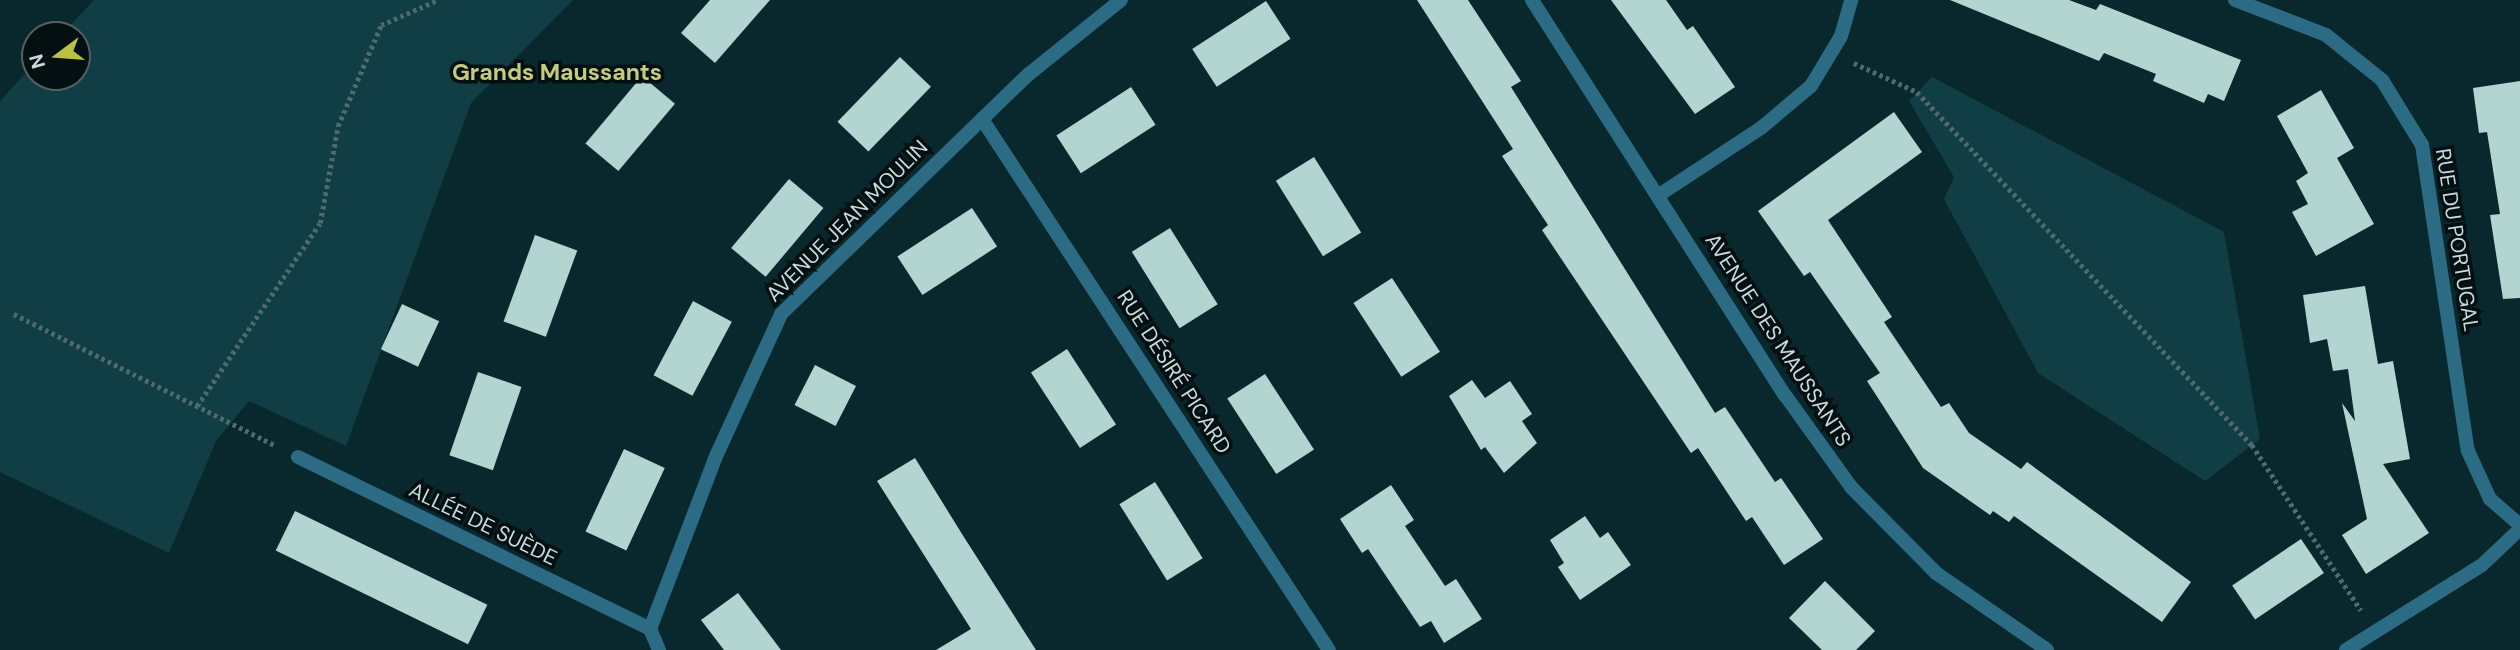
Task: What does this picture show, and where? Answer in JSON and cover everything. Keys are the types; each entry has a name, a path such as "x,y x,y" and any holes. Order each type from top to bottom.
{"street":[{"name":"AVENUE JEAN MOULIN","path":"650,628 770,330 804,287 982,119 1052,54 1121,0"},
{"name":"AVENUE DES MAUSSANTS","path":"1532,0 1785,395 1851,486 1936,573 2047,650"},
{"path":"1659,195 1761,128 1811,86 1831,52 1851,0"},
{"name":"RUE DU PORTUGAL","path":"2235,0 2326,35 2382,80 2422,145 2468,450 2490,499 2520,527"},
{"name":"RUE DÉSIRÉ PICARD","path":"982,119 1329,650"},
{"name":"ALLÉE DE SUÈDE","path":"298,457 650,628"},
{"path":"2346,650 2482,565 2520,527"},
{"path":"650,628 659,650"}],"path":[{"path":"197,406 320,223 338,126 381,25 438,0"},
{"path":"1831,52 1917,92 2252,445 2375,632"},
{"path":"14,314 298,457"}],"shaded area":[{"path":"94,0 573,0 471,103 346,446 249,401 216,441 169,553 0,472 0,101 21,78 21,91 91,91 91,21 74,21"},
{"path":"1932,77 2224,232 2260,439 2205,481 2038,373 1944,199 1954,177 1909,101"}],"building":[{"path":"710,0 770,0 715,63 681,33"},
{"path":"1417,0 1468,0 1521,81 1511,87 1715,413 1725,407 1775,482 1781,478 1823,539 1784,565 1752,517 1746,521 1698,448 1691,453 1542,230 1548,225 1502,156 1513,149"},
{"path":"1611,0 1666,0 1687,30 1693,26 1735,87 1695,114"},
{"path":"1950,0 2069,0 2096,10 2100,4 2241,60 2224,101 2208,94 2204,103 2153,81 2156,74 2104,53 2099,61"},
{"path":"1266,1 1291,39 1217,87 1192,49"},
{"path":"900,57 931,87 868,152 837,122"},
{"path":"642,76 675,104 618,171 585,143"},
{"path":"2520,81 2520,298 2503,299 2490,215 2500,214 2487,132 2479,133 2473,88"},
{"path":"1131,87 1156,125 1081,173 1056,135"},
{"path":"2321,90 2354,148 2337,158 2374,224 2316,256 2292,212 2308,204 2296,181 2308,173 2277,116"},
{"path":"1894,112 1922,152 1828,220 1892,317 1884,322 1941,407 1949,403 1969,433 2021,469 2027,462 2191,582 2162,622 2014,516 2009,522 1993,511 1990,515 1923,468 1867,381 1880,373 1810,272 1804,276 1758,211"},
{"path":"1314,157 1361,232 1323,256 1276,181"},
{"path":"789,179 823,208 766,277 731,248"},
{"path":"972,208 997,247 922,295 897,256"},
{"path":"1170,228 1218,304 1180,328 1132,252"},
{"path":"535,235 577,250 546,337 504,321"},
{"path":"1392,278 1440,352 1401,377 1353,303"},
{"path":"2365,286 2378,364 2393,361 2410,459 2383,464 2429,533 2366,574 2342,535 2367,519 2342,403 2355,421 2348,369 2333,371 2327,339 2310,343 2303,295"},
{"path":"693,301 732,322 692,396 654,375"},
{"path":"402,304 439,321 418,367 381,349"},
{"path":"1067,349 1116,424 1080,448 1031,372"},
{"path":"815,365 856,386 836,426 795,405"},
{"path":"478,372 521,387 493,470 449,455"},
{"path":"1265,374 1314,449 1276,474 1227,399"},
{"path":"1472,380 1485,398 1510,381 1532,414 1522,421 1537,443 1504,473 1485,447 1481,450 1449,396"},
{"path":"624,449 665,468 626,550 586,531"},
{"path":"915,458 1036,650 936,650 971,629 877,481"},
{"path":"1155,482 1203,558 1167,581 1119,504"},
{"path":"1391,485 1414,520 1405,526 1445,586 1456,579 1482,619 1444,643 1431,621 1420,627 1368,549 1362,553 1340,519"},
{"path":"295,511 487,605 468,644 276,551"},
{"path":"1585,516 1600,538 1608,532 1631,565 1580,600 1558,567 1564,563 1550,540"},
{"path":"2301,539 2324,573 2255,619 2232,585"},
{"path":"1825,581 1875,631 1856,650 1822,650 1789,618"},
{"path":"738,593 781,650 724,650 701,620"}],"district":[{"name":"Grands Maussants","path":"557,72"}]}
